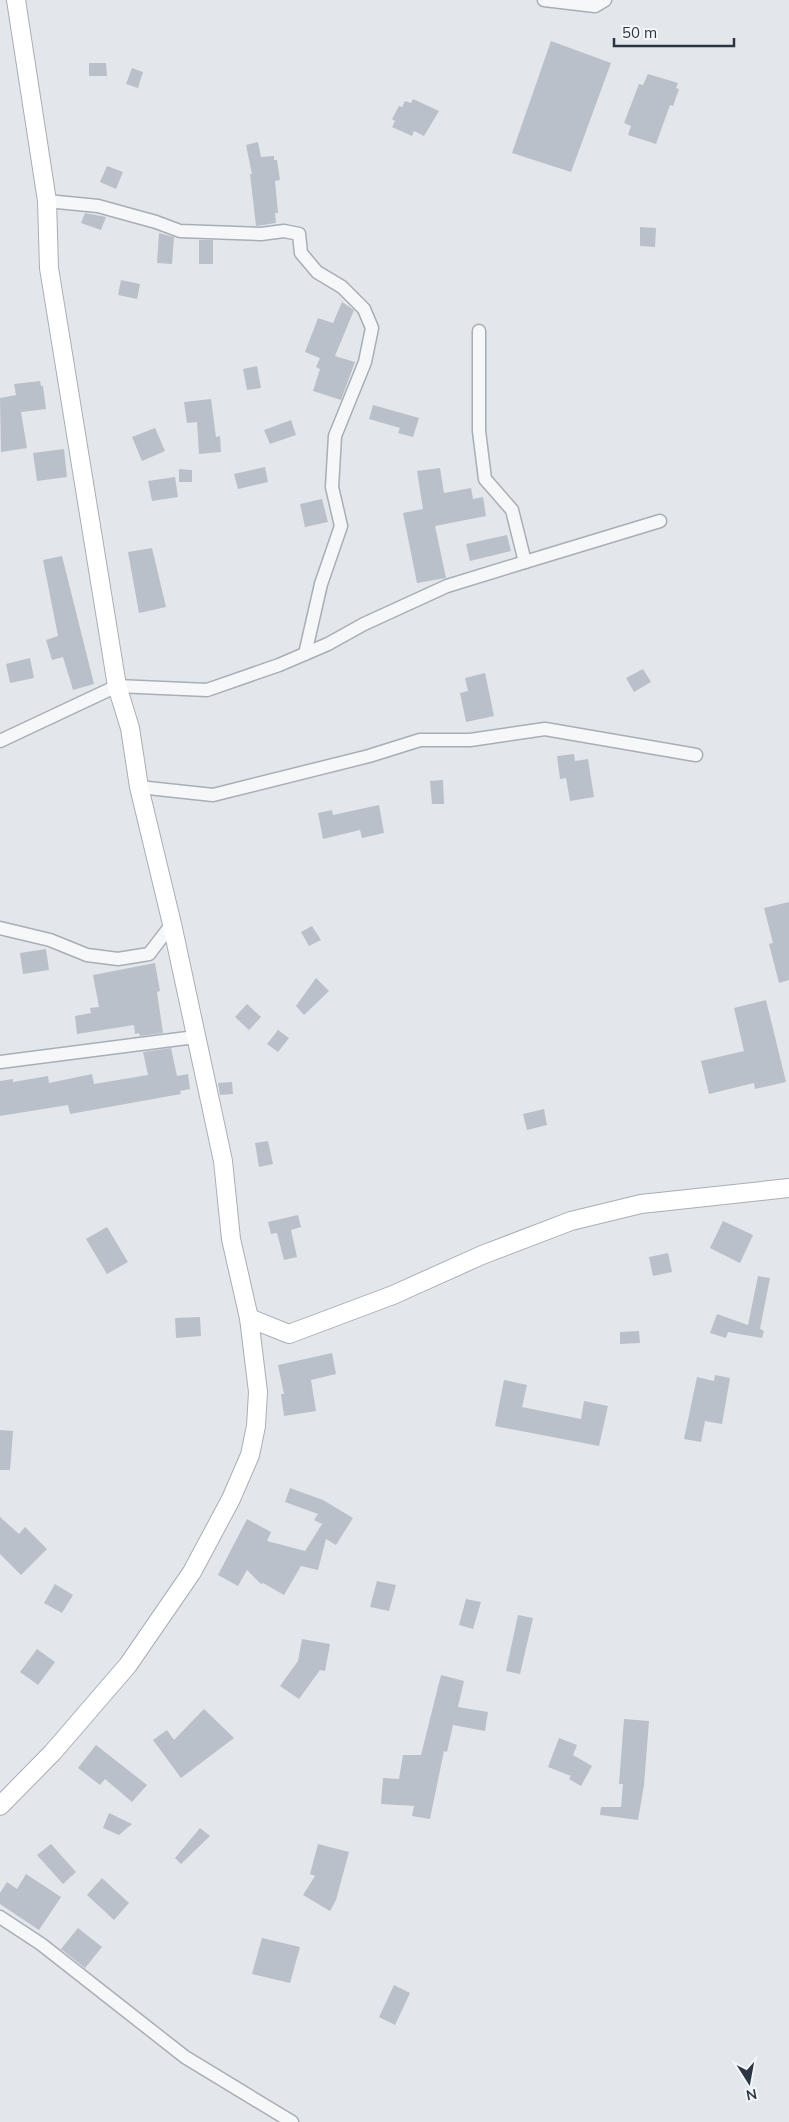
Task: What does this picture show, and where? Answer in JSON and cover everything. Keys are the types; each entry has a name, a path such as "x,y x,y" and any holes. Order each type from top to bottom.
{"street":[{"path":"0,1806 53,1752 128,1665 192,1572 231,1499 250,1455 256,1426 258,1392 250,1318 231,1239 222,1161 172,924 139,787 130,728 117,686 49,268 47,201 16,0"},
{"path":"544,0 595,6 605,0"},
{"path":"47,201 98,206 180,230 261,234 284,231 299,234 302,253 317,272 342,287 364,309 372,328 365,362 335,436 332,487 340,526 321,584 305,654"},
{"path":"479,331 479,431 485,479 512,510 525,562"},
{"path":"0,741 117,686 207,690 305,654 447,586 660,521"},
{"path":"139,787 213,795 369,756 420,740 470,740 545,729 696,755"},
{"path":"0,928 50,940 87,955 118,959 149,954 172,924"},
{"path":"0,1062 195,1037"},
{"path":"250,1318 289,1334 393,1295 482,1255 571,1221 641,1204 789,1188"},
{"path":"0,1917 41,1944 185,2057 292,2122"}],"building":[{"path":"551,41 611,63 571,172 512,153"},
{"path":"89,63 106,63 107,76 89,76"},
{"path":"132,68 143,72 138,88 126,84"},
{"path":"648,74 678,83 676,88 679,89 673,106 670,105 656,144 628,135 631,126 624,123 639,84 643,85"},
{"path":"413,99 439,111 424,136 414,131 412,136 392,127 395,121 392,119 399,106 402,107 405,101 411,103"},
{"path":"258,142 261,157 274,156 274,160 277,160 280,180 275,181 278,213 275,213 276,223 256,226 250,174 252,174 246,145"},
{"path":"107,166 123,172 116,189 100,182"},
{"path":"85,213 106,217 101,230 81,223"},
{"path":"640,227 656,228 655,247 640,246"},
{"path":"159,233 174,237 172,264 157,263"},
{"path":"199,240 213,240 213,264 199,264"},
{"path":"121,280 140,284 137,299 118,295"},
{"path":"342,302 354,310 335,356 355,362 341,400 313,391 320,369 316,367 320,358 305,352 318,318 333,323"},
{"path":"257,366 261,388 247,390 243,369"},
{"path":"40,381 41,386 43,386 46,409 21,412 27,448 1,452 0,398 16,395 14,384"},
{"path":"211,399 216,437 220,436 221,452 199,454 197,422 187,423 184,402"},
{"path":"373,405 419,418 413,437 398,433 400,428 369,419"},
{"path":"291,420 296,435 270,444 264,430"},
{"path":"155,428 165,451 142,461 132,437"},
{"path":"64,449 67,477 37,481 33,453"},
{"path":"265,467 268,482 238,489 234,474"},
{"path":"440,468 444,493 471,488 473,499 483,497 486,516 435,526 446,578 417,583 403,513 423,509 417,471"},
{"path":"179,469 192,470 192,482 179,482"},
{"path":"175,477 178,497 152,501 148,481"},
{"path":"322,499 328,522 305,527 300,504"},
{"path":"507,535 511,551 470,561 466,544"},
{"path":"152,548 166,607 139,613 128,552"},
{"path":"62,556 94,684 73,690 63,657 52,660 46,640 58,636 43,560"},
{"path":"30,658 34,678 10,683 6,664"},
{"path":"643,669 651,682 634,692 626,678"},
{"path":"485,673 494,716 466,722 460,693 468,691 465,678"},
{"path":"574,754 575,761 588,759 594,797 570,801 566,778 560,779 557,756"},
{"path":"443,780 444,804 432,804 430,781"},
{"path":"379,805 384,833 362,838 360,830 323,839 318,813 332,810 333,815"},
{"path":"789,902 789,980 779,983 769,944 773,943 764,908"},
{"path":"312,926 321,940 309,946 301,932"},
{"path":"46,949 49,970 23,974 20,953"},
{"path":"155,963 160,991 157,992 163,1033 140,1036 139,1033 135,1034 134,1025 77,1034 75,1016 91,1013 90,1008 99,1007 93,975"},
{"path":"316,978 329,991 304,1015 296,1006"},
{"path":"766,1000 786,1082 755,1089 754,1083 709,1094 701,1061 744,1051 734,1008"},
{"path":"247,1004 261,1017 249,1030 235,1017"},
{"path":"278,1030 289,1038 278,1052 267,1044"},
{"path":"171,1048 177,1076 188,1074 190,1089 180,1091 181,1094 70,1114 68,1105 0,1116 0,1081 13,1079 13,1082 48,1076 49,1083 92,1074 94,1084 148,1075 143,1052"},
{"path":"232,1082 233,1094 220,1095 218,1083"},
{"path":"544,1109 547,1125 527,1130 523,1114"},
{"path":"268,1141 273,1164 259,1167 255,1143"},
{"path":"298,1215 301,1227 291,1230 297,1257 284,1260 277,1233 271,1234 268,1222"},
{"path":"723,1221 753,1235 740,1263 710,1248"},
{"path":"107,1227 128,1262 107,1274 86,1239"},
{"path":"668,1253 672,1272 653,1276 649,1257"},
{"path":"758,1276 770,1278 760,1329 764,1331 762,1338 728,1332 726,1338 710,1333 717,1314 748,1325"},
{"path":"200,1317 201,1336 176,1338 175,1318"},
{"path":"639,1331 640,1343 620,1344 620,1332"},
{"path":"332,1353 336,1374 311,1380 316,1411 284,1416 281,1394 284,1394 278,1365"},
{"path":"715,1375 730,1378 722,1424 705,1421 701,1442 684,1439 697,1377 714,1381"},
{"path":"504,1380 527,1385 522,1407 581,1419 584,1401 608,1406 599,1446 495,1426"},
{"path":"0,1430 13,1431 10,1470 0,1470"},
{"path":"290,1488 323,1500 353,1518 336,1545 326,1539 318,1570 301,1566 284,1595 263,1583 261,1584 247,1570 238,1586 218,1575 247,1519 271,1532 267,1541 305,1551 322,1524 314,1520 318,1514 285,1502"},
{"path":"0,1517 19,1534 25,1527 47,1549 21,1575 0,1554"},
{"path":"377,1581 396,1585 389,1611 370,1607"},
{"path":"55,1584 73,1595 62,1613 44,1603"},
{"path":"466,1599 481,1602 473,1629 459,1625"},
{"path":"518,1615 533,1618 520,1674 506,1671"},
{"path":"302,1639 330,1644 325,1671 320,1670 299,1699 280,1686 298,1661"},
{"path":"37,1649 55,1662 38,1685 20,1672"},
{"path":"441,1675 464,1681 458,1707 488,1712 485,1731 453,1725 447,1752 444,1751 430,1819 412,1816 414,1806 381,1804 383,1778 399,1779 403,1755 421,1755"},
{"path":"204,1709 234,1738 181,1778 153,1740 167,1730 174,1740"},
{"path":"624,1719 649,1721 644,1785 638,1820 600,1815 601,1807 621,1807 623,1784 619,1784"},
{"path":"559,1738 577,1745 573,1755 592,1766 581,1786 569,1779 571,1776 548,1767"},
{"path":"96,1745 147,1785 132,1802 105,1779 100,1785 78,1768"},
{"path":"109,1813 132,1824 119,1835 103,1828"},
{"path":"200,1828 210,1836 181,1864 175,1858"},
{"path":"51,1844 76,1872 63,1884 37,1855"},
{"path":"318,1844 349,1852 336,1900 330,1911 303,1895 315,1876 310,1874"},
{"path":"26,1874 61,1897 39,1930 0,1904 0,1893 7,1882 17,1889"},
{"path":"102,1878 129,1903 114,1920 87,1895"},
{"path":"78,1928 102,1947 85,1968 61,1949"},
{"path":"262,1938 300,1947 290,1983 252,1974"},
{"path":"394,1985 410,1993 395,2025 379,2017"}]}
